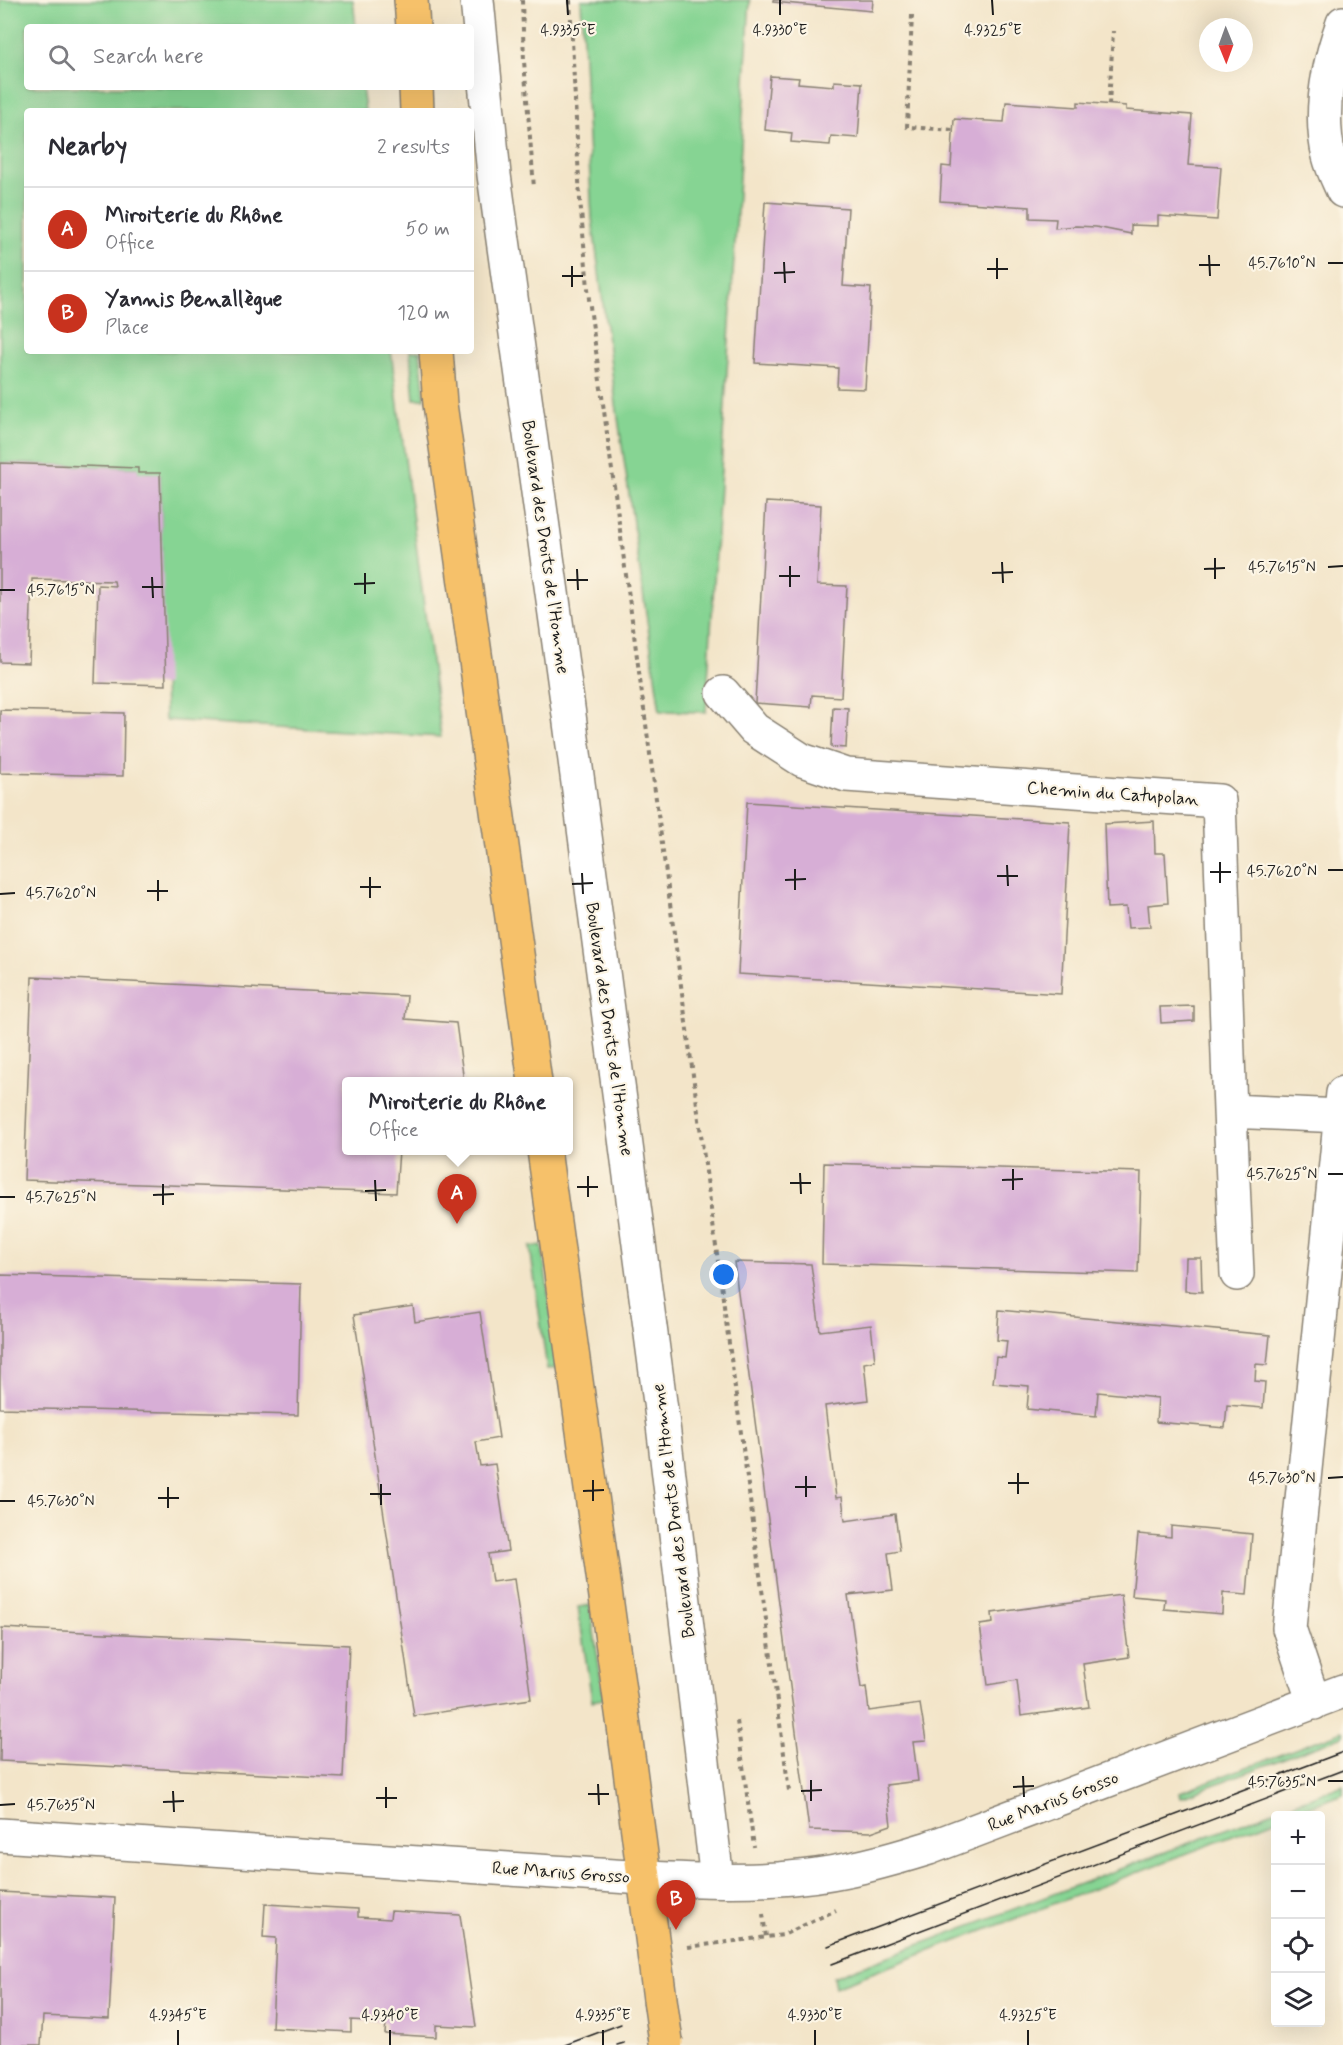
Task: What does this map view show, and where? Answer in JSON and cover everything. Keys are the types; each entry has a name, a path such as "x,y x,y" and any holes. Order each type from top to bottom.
{"main road":[{"path":"411,0 413,24"},
{"path":"416,90 417,108"},
{"path":"436,354 440,404 533,1077"},
{"path":"545,1155 666,2043"}],"street":[{"name":"Boulevard des Droits de l'Homme","path":"477,0 494,175 569,715 663,1425 717,1880"},
{"path":"1339,0 1343,9"},
{"path":"1343,23 1331,55 1326,89 1324,131 1329,159 1343,191"},
{"name":"Chemin du Catupolan","path":"723,693 754,729 802,760 846,775 1219,801 1237,1274"},
{"path":"1230,1111 1342,1104 1288,1628 1329,1697"},
{"name":"Rue Marius Grosso","path":"0,1835 644,1878 717,1880 800,1877 892,1860 929,1848 1329,1697"}],"path":[{"path":"570,0 580,200 590,299 789,1791"},
{"path":"912,15 907,127 954,130"},
{"path":"1108,105 1113,31"},
{"path":"654,1952 783,1935"}],"green space":[{"path":"0,0 353,0 356,24 24,24 24,90 362,90 365,108 24,108 24,354 391,354 441,737 165,720 160,474 138,473 137,468 0,463"},
{"path":"581,0 750,0 706,712 660,711 592,218"},
{"path":"410,354 420,354 425,399 414,399"},
{"path":"542,1245 558,1368 547,1369 530,1247"},
{"path":"590,1605 604,1699 592,1701 578,1607"},
{"path":"1343,1731 1343,1736 1181,1797 1180,1792"},
{"path":"1343,1785 1343,1794 1298,1811 1274,1811"},
{"path":"1271,1812 1271,1822 835,1987 833,1977"}],"building":[{"path":"773,0 873,0 872,11 773,2"},
{"path":"770,76 799,78 798,83 834,86 834,81 862,83 858,138 831,136 830,145 791,142 792,133 765,130"},
{"path":"1006,102 1078,107 1078,102 1126,106 1126,110 1192,115 1188,165 1221,167 1217,220 1158,216 1158,226 1131,225 1131,234 1096,227 1055,228 1056,219 1030,218 1030,207 940,201 942,166 951,167 954,119 1004,122"},
{"path":"765,202 848,208 843,286 871,288 865,389 837,388 838,368 755,363"},
{"path":"0,463 138,468 138,473 160,473 166,685 95,683 98,585 115,586 114,581 32,579 29,663 0,662"},
{"path":"766,502 821,505 817,585 847,586 841,697 812,695 811,707 755,703"},
{"path":"833,707 848,708 846,748 831,747"},
{"path":"0,710 124,713 123,776 0,773"},
{"path":"747,802 1070,822 1061,994 738,974"},
{"path":"1154,821 1155,853 1165,853 1168,903 1148,905 1150,927 1128,928 1126,907 1107,908 1104,824"},
{"path":"32,977 407,996 405,1019 456,1023 463,1077 342,1077 342,1155 399,1155 396,1193 24,1180"},
{"path":"1194,1006 1194,1021 1161,1023 1160,1007"},
{"path":"824,1163 1141,1172 1138,1273 822,1264"},
{"path":"1186,1258 1201,1258 1202,1292 1185,1291"},
{"path":"734,1262 811,1264 820,1331 871,1325 875,1361 864,1363 868,1400 825,1406 836,1498 842,1497 845,1521 895,1514 900,1551 888,1553 893,1590 848,1595 861,1688 866,1687 869,1711 920,1704 926,1741 913,1742 918,1781 886,1785 891,1825 871,1832 809,1830"},
{"path":"0,1275 301,1284 298,1415 0,1408"},
{"path":"413,1306 415,1322 480,1312 499,1438 476,1442 480,1466 495,1464 508,1551 488,1554 492,1582 514,1579 531,1699 414,1716 354,1315"},
{"path":"999,1310 1270,1335 1267,1365 1256,1364 1255,1381 1265,1382 1263,1408 1227,1405 1225,1428 1156,1422 1158,1398 1098,1392 1096,1416 1027,1409 1029,1386 993,1383 996,1357 1005,1358 1007,1341 997,1340"},
{"path":"1171,1526 1252,1534 1247,1595 1223,1593 1222,1614 1164,1609 1165,1599 1132,1596 1138,1534 1171,1537"},
{"path":"1121,1595 1129,1657 1083,1664 1089,1707 1021,1716 1017,1680 988,1685 980,1625 993,1623 992,1613"},
{"path":"2,1628 349,1645 343,1778 0,1761"},
{"path":"0,1892 115,1898 109,2019 43,2016 41,2045 0,2045"},
{"path":"265,1904 358,1909 358,1917 390,1919 391,1911 460,1915 476,2027 436,2025 436,2037 385,2034 386,2022 351,2020 351,2032 272,2028 276,1938 263,1937"}],"tram line":[{"path":"828,1946 1343,1752"},
{"path":"832,1964 1343,1770"},
{"path":"565,2045 621,2024"},
{"path":"617,2045 624,2043"}],"place":[{"name":"Miroiterie du Rhône","path":"457,1224"},
{"name":"Yannis Benallègue","path":"676,1930"}]}
